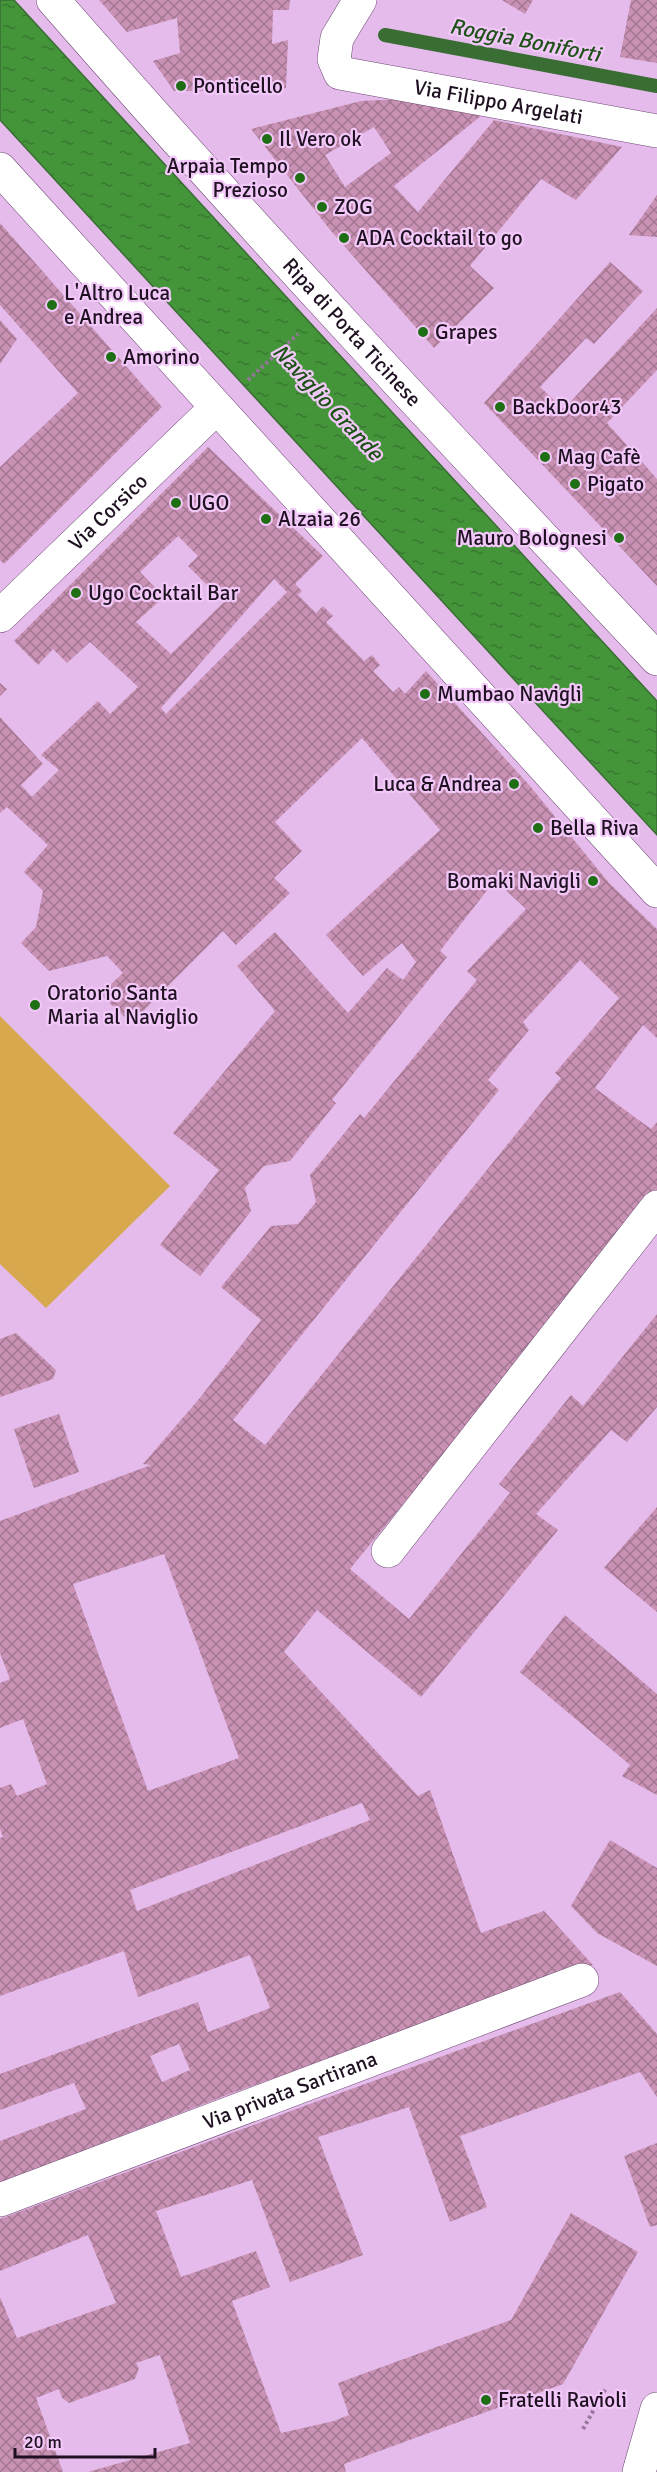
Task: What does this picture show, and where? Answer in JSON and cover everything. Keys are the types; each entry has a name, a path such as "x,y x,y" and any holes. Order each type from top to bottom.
{"street":[{"name":"Ripa di Porta Ticinese","path":"53,0 179,144 327,307 657,659"},
{"name":"Via Filippo Argelati","path":"360,0 337,38 334,59 340,73 657,131"},
{"path":"0,169 657,891"},
{"name":"Via Corsico","path":"0,616 216,408"},
{"path":"388,1551 657,1207"},
{"name":"Via privata Sartirana","path":"0,2200 582,1980"},
{"path":"639,2472 657,2409"}],"path":[{"path":"241,387 286,344"},
{"path":"583,2429 606,2388"}],"shaded area":[{"path":"0,1016 170,1186 46,1308 0,1264"}],"water":[{"name":"Naviglio Grande","path":"0,0 14,0 657,701 657,835 0,120"}],"building":[{"path":"99,0 290,0 289,10 273,10 272,44 288,40 286,88 271,91 174,91 153,61 180,53 177,18 127,32"},
{"path":"502,0 533,0 525,14"},
{"path":"631,0 657,0 657,63 620,57"},
{"path":"404,99 446,105 481,116 394,186 418,212 494,120 622,147 576,200 541,179 470,266 494,288 434,348 331,231 251,129 361,101","holes":["374,127 391,153 345,187 325,155"]},
{"path":"657,195 657,237 629,235"},
{"path":"0,223 162,407 4,564 0,560 0,467 78,393 0,305"},
{"path":"610,262 643,291 594,344 586,338 540,387 564,409 657,308 657,370 607,423 657,479 657,586 484,403"},
{"path":"0,320 17,339 0,364"},
{"path":"208,447 323,556 295,584 302,591 298,595 316,613 323,606 333,616 326,622 364,661 372,655 380,665 373,671 393,692 399,687 405,694 426,671 530,786 609,883 657,929 657,1038 643,1025 595,1088 651,1129 657,1122 657,1192 350,1569 409,1619 510,1493 499,1484 571,1395 583,1406 657,1314 657,1407 627,1442 611,1430 536,1514 558,1530 421,1697 317,1610 284,1652 418,1796 430,1790 481,1933 544,1911 593,1965 232,2093 0,2183 0,2141 86,2109 74,2083 0,2110 0,2074 198,2002 208,2032 270,2008 250,1955 138,1997 124,1951 0,1996 0,1838 3,1837 0,1829 0,1788 11,1784 17,1796 47,1784 23,1719 0,1728 0,1683 10,1679 0,1653 0,1521 151,1465 143,1464 199,1399 261,1320 221,1287 271,1226 298,1224 316,1202 310,1175 360,1114 364,1118 477,980 467,971 526,909 495,880 440,951 447,957 332,1100 336,1103 290,1161 264,1166 245,1188 251,1211 200,1276 160,1245 219,1170 173,1133 275,1011 237,966 275,932 348,1013 387,968 403,980 416,962 402,943 363,976 326,935 440,830 362,738 275,822 302,851 274,878 290,893 236,945 223,931 131,1023 100,994 123,973 107,956 49,971 21,943 36,927 43,891 24,872 48,845 7,807 0,813 0,717 43,764 21,785 32,797 59,770 41,755 98,701 110,714 138,687 90,642 67,663 53,649 38,665 14,641","holes":["178,536 198,556 188,566 224,602 171,654 136,622 164,597 140,572","274,579 287,592 166,714 161,708","580,960 619,998 555,1073 561,1078 265,1445 233,1420 499,1090 488,1080 529,1030 523,1022","164,1554 239,1758 148,1791 73,1584","362,1803 370,1820 137,1911 130,1890","179,2044 190,2070 162,2082 150,2056"]},
{"path":"0,683 7,689 0,696"},
{"path":"16,1333 56,1370 53,1379 0,1397 0,1339"},
{"path":"59,1414 79,1472 34,1488 14,1429"},
{"path":"657,1507 657,1612 604,1568"},
{"path":"565,1615 657,1694 657,1795 622,1776 630,1765 520,1672"},
{"path":"610,1840 657,1868 657,1966 597,1933 571,1906"},
{"path":"620,1992 657,2034 657,2097 640,2072 460,2136 487,2207 450,2222 409,2107 318,2137 363,2255 290,2282 252,2180 156,2211 181,2277 256,2251 270,2287 232,2301 281,2433 334,2421 349,2415 338,2383 511,2320 571,2213 638,2252 563,2384 344,2464 346,2472 88,2472 190,2443 160,2355 136,2363 139,2368 135,2379 69,2403 62,2398 59,2389 36,2398 63,2472 0,2472 0,2297 17,2338 116,2303 88,2235 0,2271 0,2219"},
{"path":"657,2143 657,2225 650,2227 624,2156"}],"waterway":[{"name":"Roggia Boniforti","path":"385,35 657,86"}],"place":[{"name":"Ponticello","path":"181,86"},
{"name":"Il Vero ok","path":"267,139"},
{"name":"Arpaia Tempo Prezioso","path":"300,178"},
{"name":"ZOG","path":"322,207"},
{"name":"ADA Cocktail to go","path":"344,238"},
{"name":"L'Altro Luca e Andrea","path":"52,305"},
{"name":"Grapes","path":"423,332"},
{"name":"Amorino","path":"111,357"},
{"name":"BackDoor43","path":"500,407"},
{"name":"Mag Cafè","path":"545,457"},
{"name":"Pigato","path":"575,484"},
{"name":"UGO","path":"176,503"},
{"name":"Alzaia 26","path":"266,519"},
{"name":"Mauro Bolognesi","path":"619,538"},
{"name":"Ugo Cocktail Bar","path":"76,593"},
{"name":"Mumbao Navigli","path":"425,694"},
{"name":"Luca & Andrea","path":"514,784"},
{"name":"Bella Riva","path":"538,828"},
{"name":"Bomaki Navigli","path":"593,881"},
{"name":"Oratorio Santa Maria al Naviglio","path":"35,1005"},
{"name":"Fratelli Ravioli","path":"486,2400"}]}
